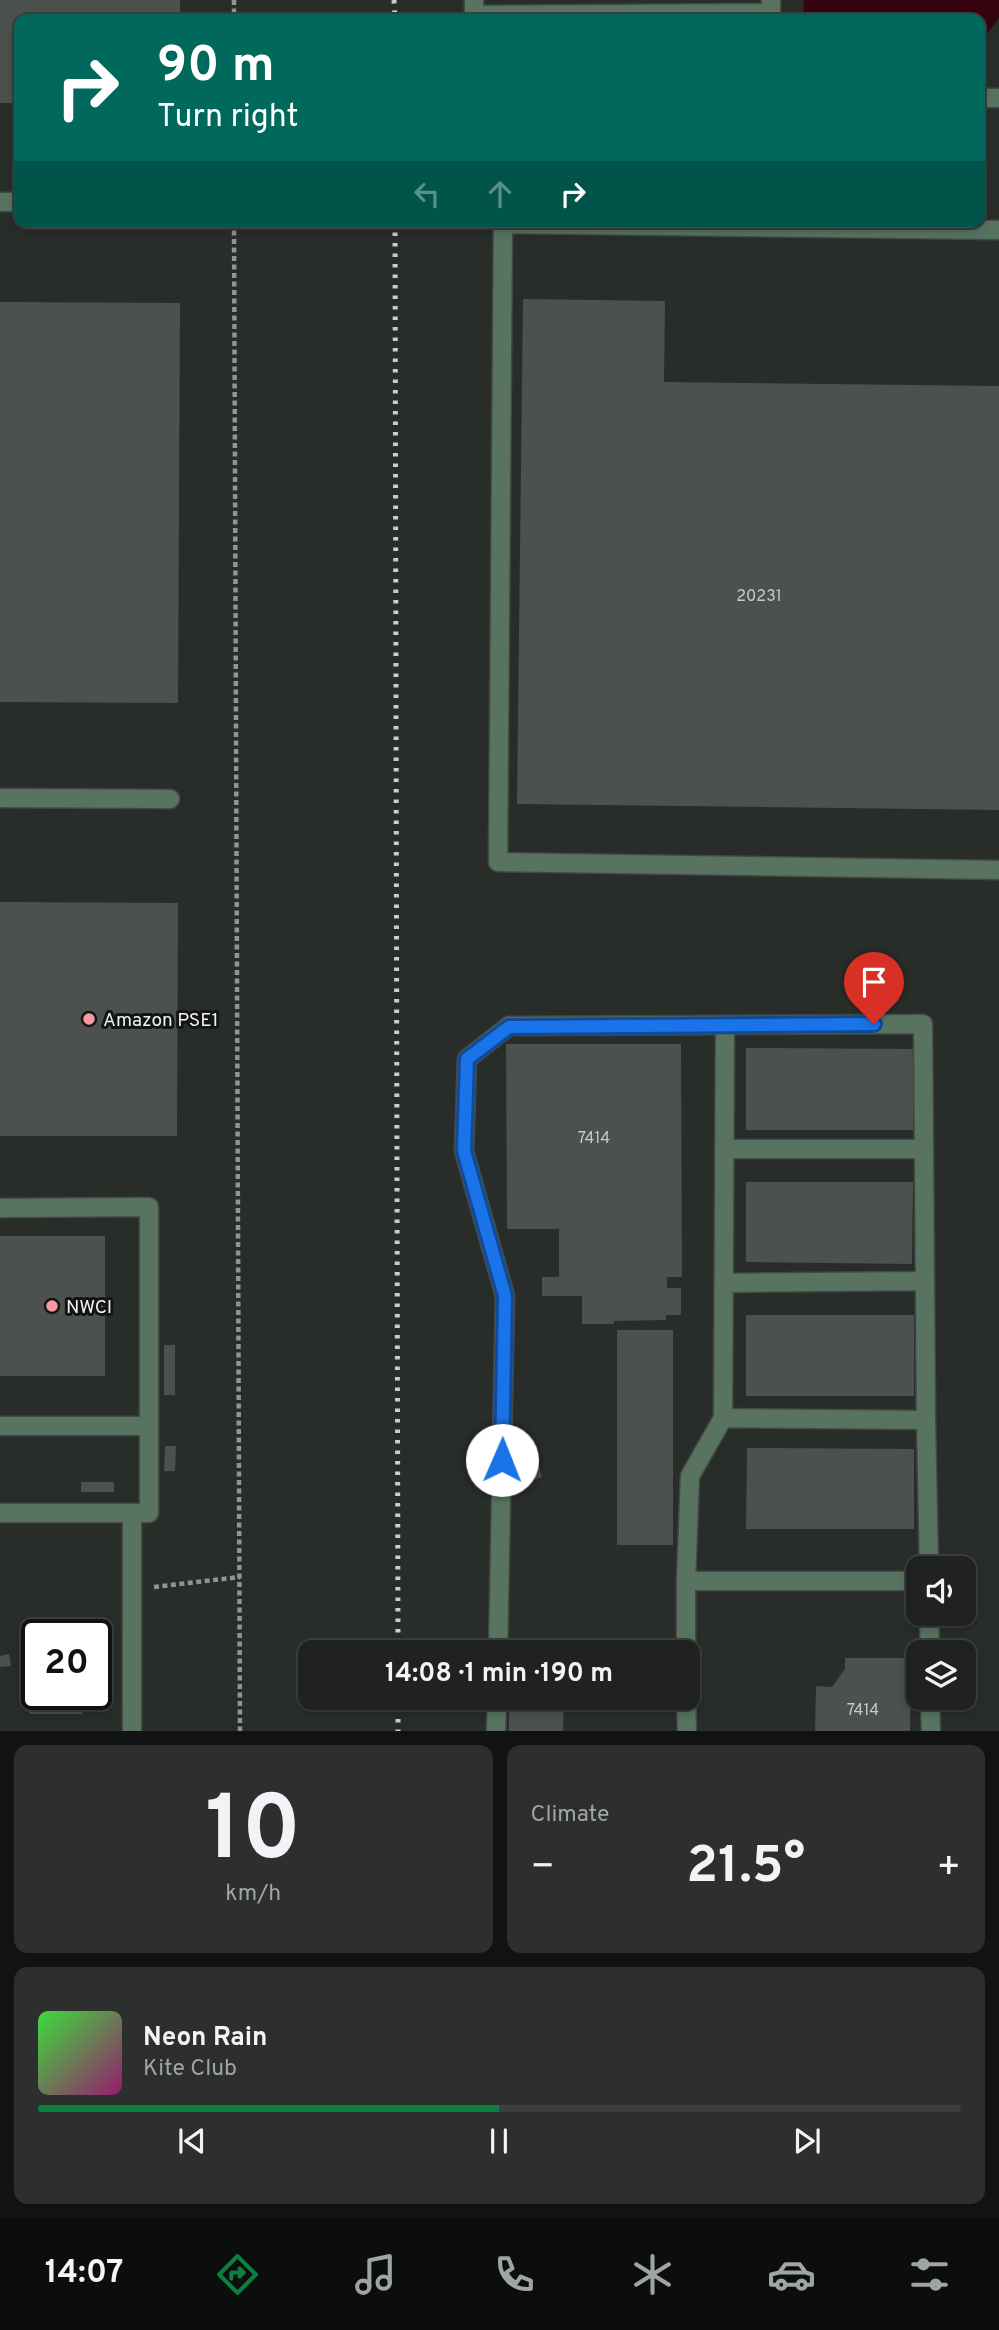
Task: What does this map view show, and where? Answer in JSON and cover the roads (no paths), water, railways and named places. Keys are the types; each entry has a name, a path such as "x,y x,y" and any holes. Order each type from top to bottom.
{"lane":[{"path":"622,14 771,13 771,0"},
{"path":"503,228 498,862 999,870"},
{"path":"857,228 999,230"},
{"path":"0,798 170,799"},
{"path":"498,1640 505,1296 464,1151 467,1059 509,1027 923,1024 929,1556"},
{"path":"686,1640 690,1476 723,1418 725,1025"},
{"path":"724,1149 924,1149"},
{"path":"0,1208 149,1207 149,1513 0,1513"},
{"path":"724,1283 925,1281"},
{"path":"723,1418 926,1420"},
{"path":"0,1426 149,1426"},
{"path":"132,1513 132,1731"},
{"path":"686,1581 906,1581"},
{"path":"496,1710 496,1731"},
{"path":"687,1710 687,1731"},
{"path":"930,1710 931,1731"}],"railway":[{"path":"394,0 395,14"},
{"path":"395,228 398,1640"},
{"path":"398,1710 398,1731"}],"place":[{"name":"Amazon PSE1","path":"89,1019"},
{"name":"NWCI","path":"52,1306"}]}
